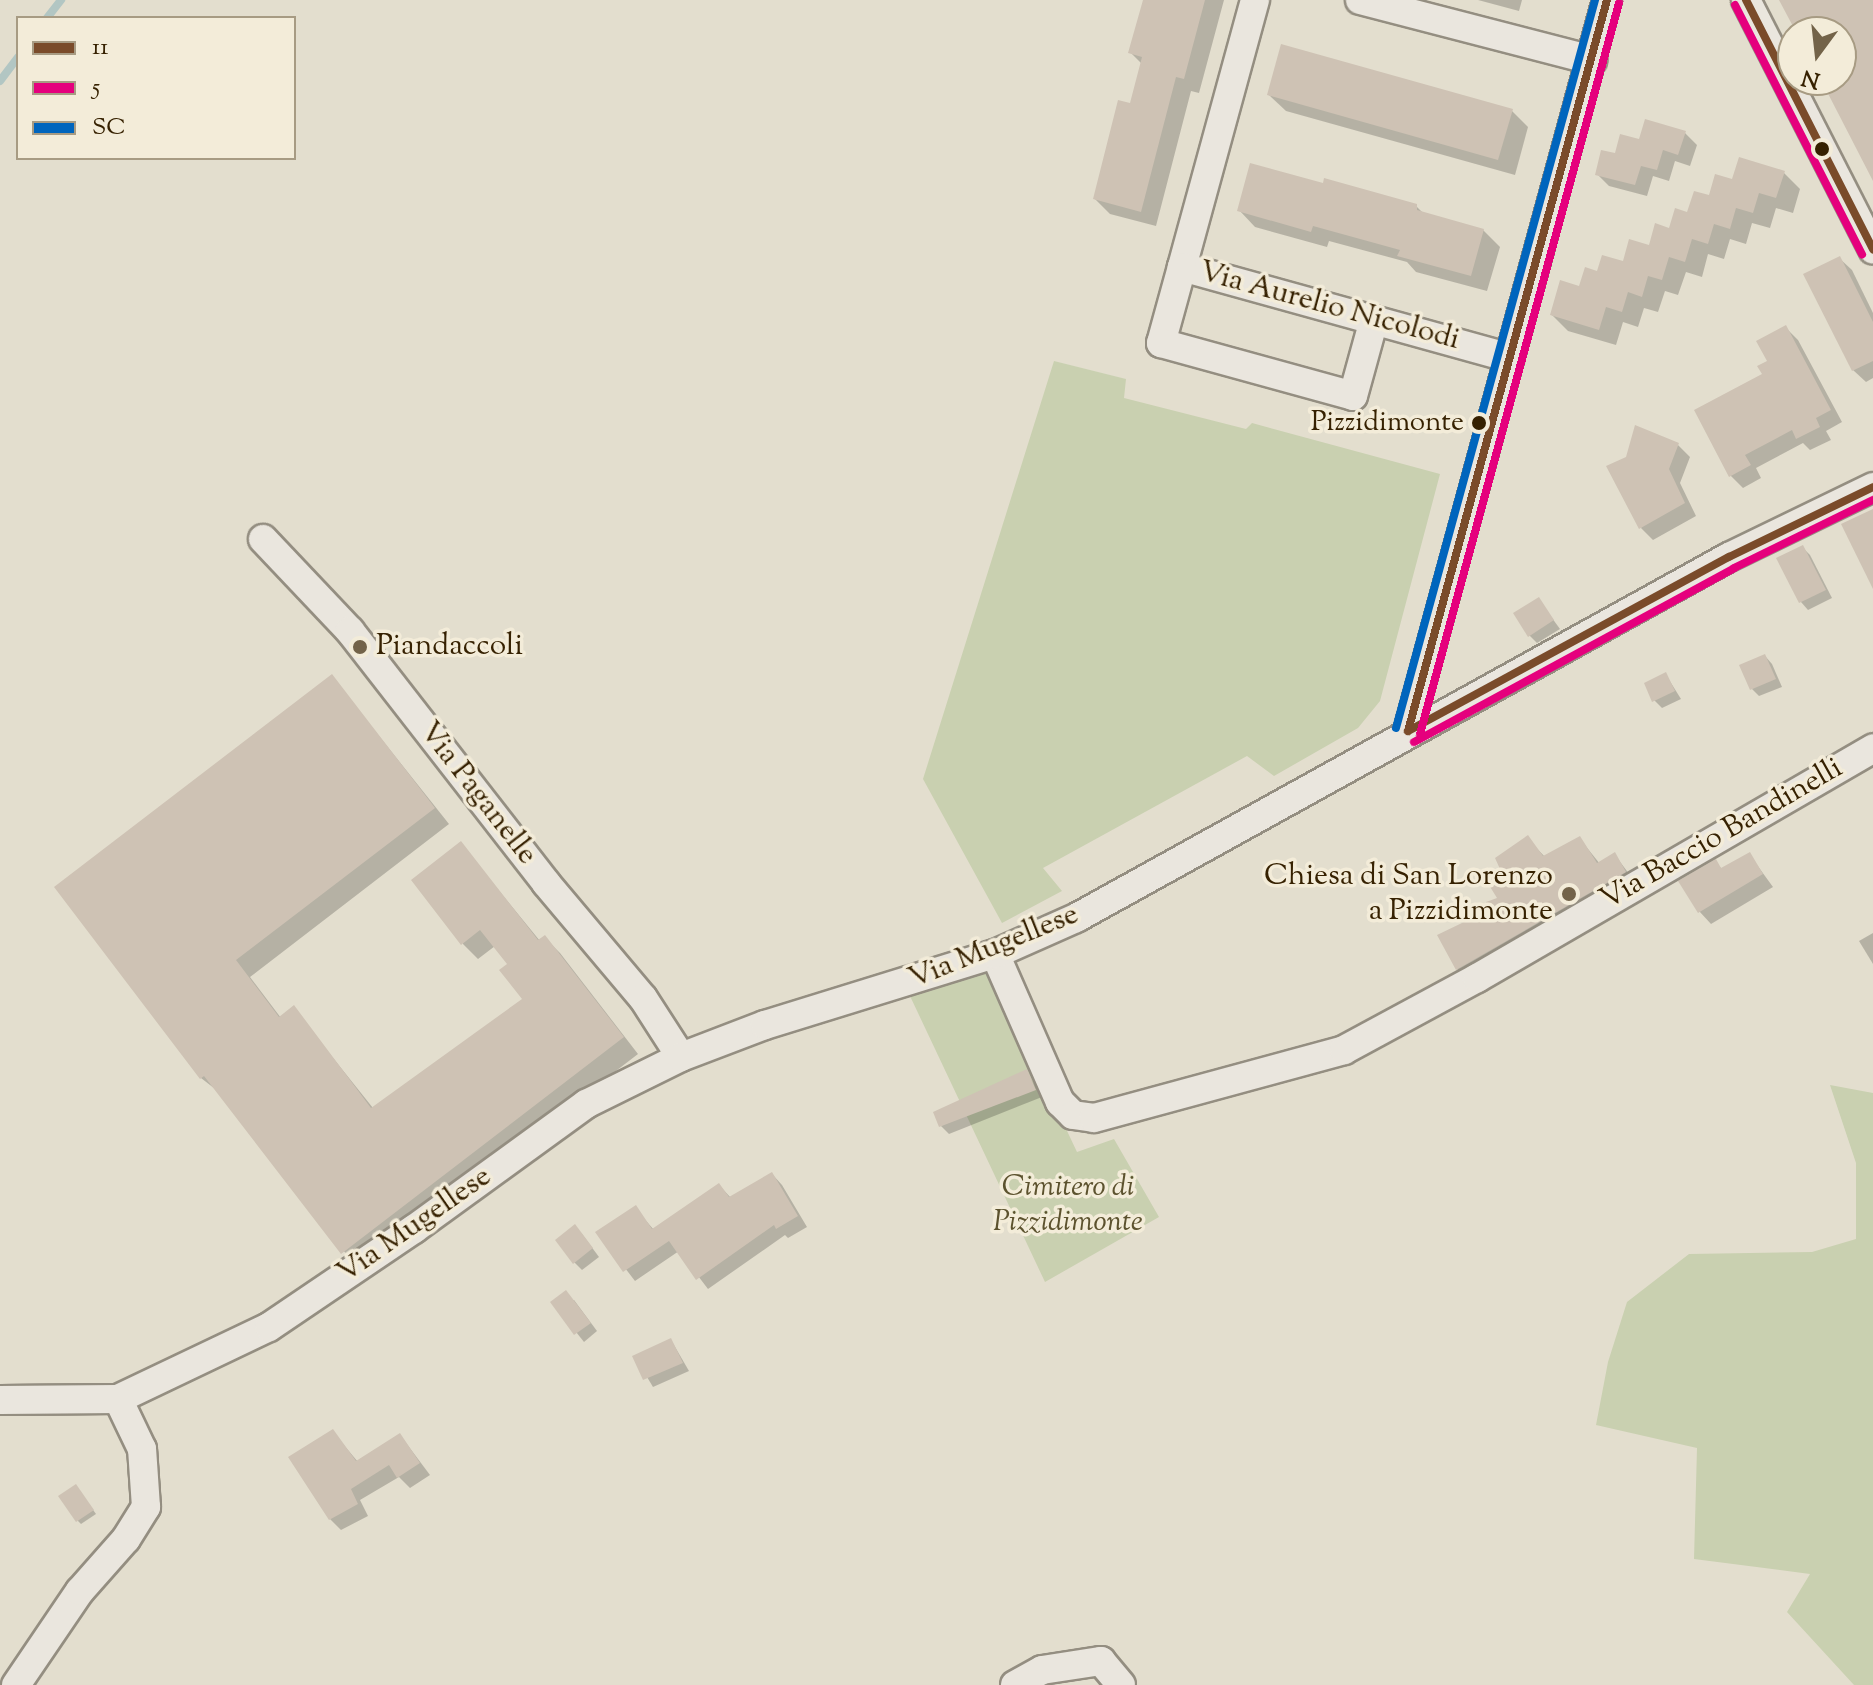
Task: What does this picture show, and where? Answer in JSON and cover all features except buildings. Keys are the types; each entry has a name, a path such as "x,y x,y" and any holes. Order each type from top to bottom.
{"street":[{"name":"Via Aurelio Nicolodi","path":"1255,0 1182,267 1510,358"},
{"path":"1360,0 1592,60"},
{"path":"1408,731 1607,0"},
{"path":"1746,0 1873,249"},
{"path":"1182,267 1161,343 1353,396 1374,320"},
{"name":"Via Mugellese","path":"118,1399 269,1327 414,1229 586,1104 681,1057 765,1025 995,954 1076,918 1408,731 1729,557 1873,487"},
{"name":"Via Paganelle","path":"263,539 350,631 546,883 643,998 681,1057"},
{"name":"Via Baccio Bandinelli","path":"995,954 1060,1102 1073,1115 1094,1118 1344,1050 1490,971 1873,748"},
{"path":"0,1400 118,1399 142,1449 146,1507 126,1539 80,1591 16,1685"},
{"path":"1015,1685 1042,1670 1101,1661 1121,1685"}],"green space":[{"path":"1054,361 1126,379 1124,398 1246,429 1252,423 1440,474 1380,701 1358,728 1274,776 1247,756 1043,868 1062,891 1002,923 923,779"},
{"name":"Cimitero di Pizzidimonte","path":"990,968 1077,1152 1114,1139 1159,1217 1045,1282 910,996"},
{"path":"1830,1085 1873,1093 1873,1685 1854,1685 1787,1612 1810,1574 1694,1559 1697,1448 1596,1425 1608,1362 1627,1302 1689,1254 1812,1252 1856,1239 1856,1163"}],"waterway":[{"path":"49,16 61,0"},
{"path":"0,81 16,60"}],"transit line":[{"name":"SC","path":"1396,728 1595,0"},
{"name":"11","path":"1408,731 1607,0"},
{"name":"11","path":"1746,0 1873,249"},
{"name":"5","path":"1420,734 1619,3"},
{"name":"5","path":"1735,5 1862,254"},
{"name":"11","path":"1408,731 1729,557 1873,487"},
{"name":"5","path":"1414,742 1734,568 1873,500"}],"place":[{"name":"Pizzidimonte","path":"1479,423"},
{"name":"Piandaccoli","path":"360,647"},
{"name":"Chiesa di San Lorenzo a Pizzidimonte","path":"1569,894"}]}
